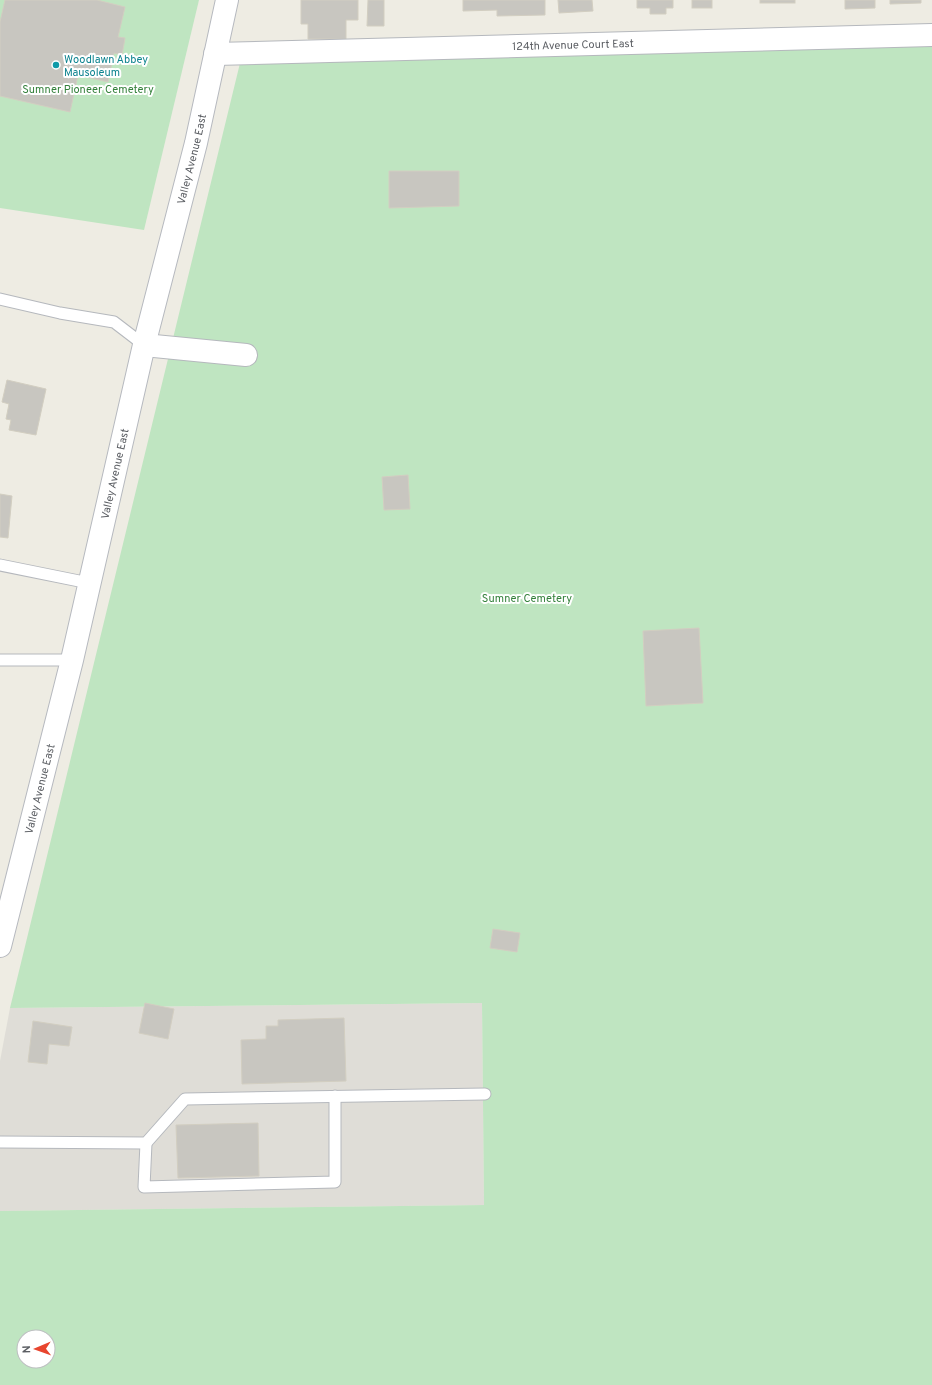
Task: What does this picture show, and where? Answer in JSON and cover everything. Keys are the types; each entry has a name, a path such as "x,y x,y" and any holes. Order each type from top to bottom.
{"main road":[{"name":"Valley Avenue East","path":"0,946 72,660 144,345 196,143 227,0"},
{"name":"124th Avenue Court East","path":"215,54 932,35"},
{"path":"144,345 246,355"}],"lane":[{"path":"0,299 60,313 114,322 144,345"},
{"path":"0,565 89,583"},
{"path":"0,660 72,660"},
{"path":"336,1096 336,1182 144,1186 146,1143 185,1099 336,1096 485,1094"},
{"path":"0,1142 146,1143"}],"shaded area":[{"path":"482,1003 484,1205 0,1211 0,1061 10,1008"}],"green space":[{"name":"Sumner Pioneer Cemetery","path":"0,0 199,0 144,230 0,208"},
{"name":"Sumner Cemetery","path":"932,38 932,1385 0,1385 0,1211 484,1205 482,1003 10,1008 241,59"}],"building":[{"name":"Woodlawn Abbey Mausoleum","path":"5,0 97,0 125,7 118,37 125,38 122,55 114,53 108,82 78,75 70,112 0,96 0,22"},
{"path":"301,0 358,0 358,20 346,20 346,39 308,39 308,24 301,24"},
{"path":"368,0 384,0 384,26 367,26"},
{"path":"463,0 545,0 545,15 497,16 497,10 463,11"},
{"path":"558,0 592,0 593,11 559,13"},
{"path":"637,0 673,0 673,8 666,8 666,14 650,14 650,8 637,8"},
{"path":"692,0 712,0 712,8 692,8"},
{"path":"760,0 795,0 795,3 760,3"},
{"path":"845,0 875,0 875,8 845,9"},
{"path":"890,0 921,0 921,3 890,4"},
{"path":"389,171 459,171 459,206 389,208"},
{"path":"7,380 46,389 36,435 9,430 11,420 6,419 9,404 2,402"},
{"path":"408,475 410,509 384,510 382,477"},
{"path":"0,494 12,496 8,538 0,537"},
{"path":"699,628 703,703 646,706 643,631"},
{"path":"493,929 520,933 517,952 490,948"},
{"path":"145,1003 174,1009 168,1039 139,1033"},
{"path":"344,1018 346,1081 242,1084 241,1040 266,1039 266,1026 278,1026 278,1020"},
{"path":"33,1021 72,1027 69,1046 49,1044 47,1064 28,1062"},
{"path":"258,1123 259,1176 178,1178 176,1125"}],"place":[{"name":"Woodlawn Abbey Mausoleum","path":"56,65"}]}
